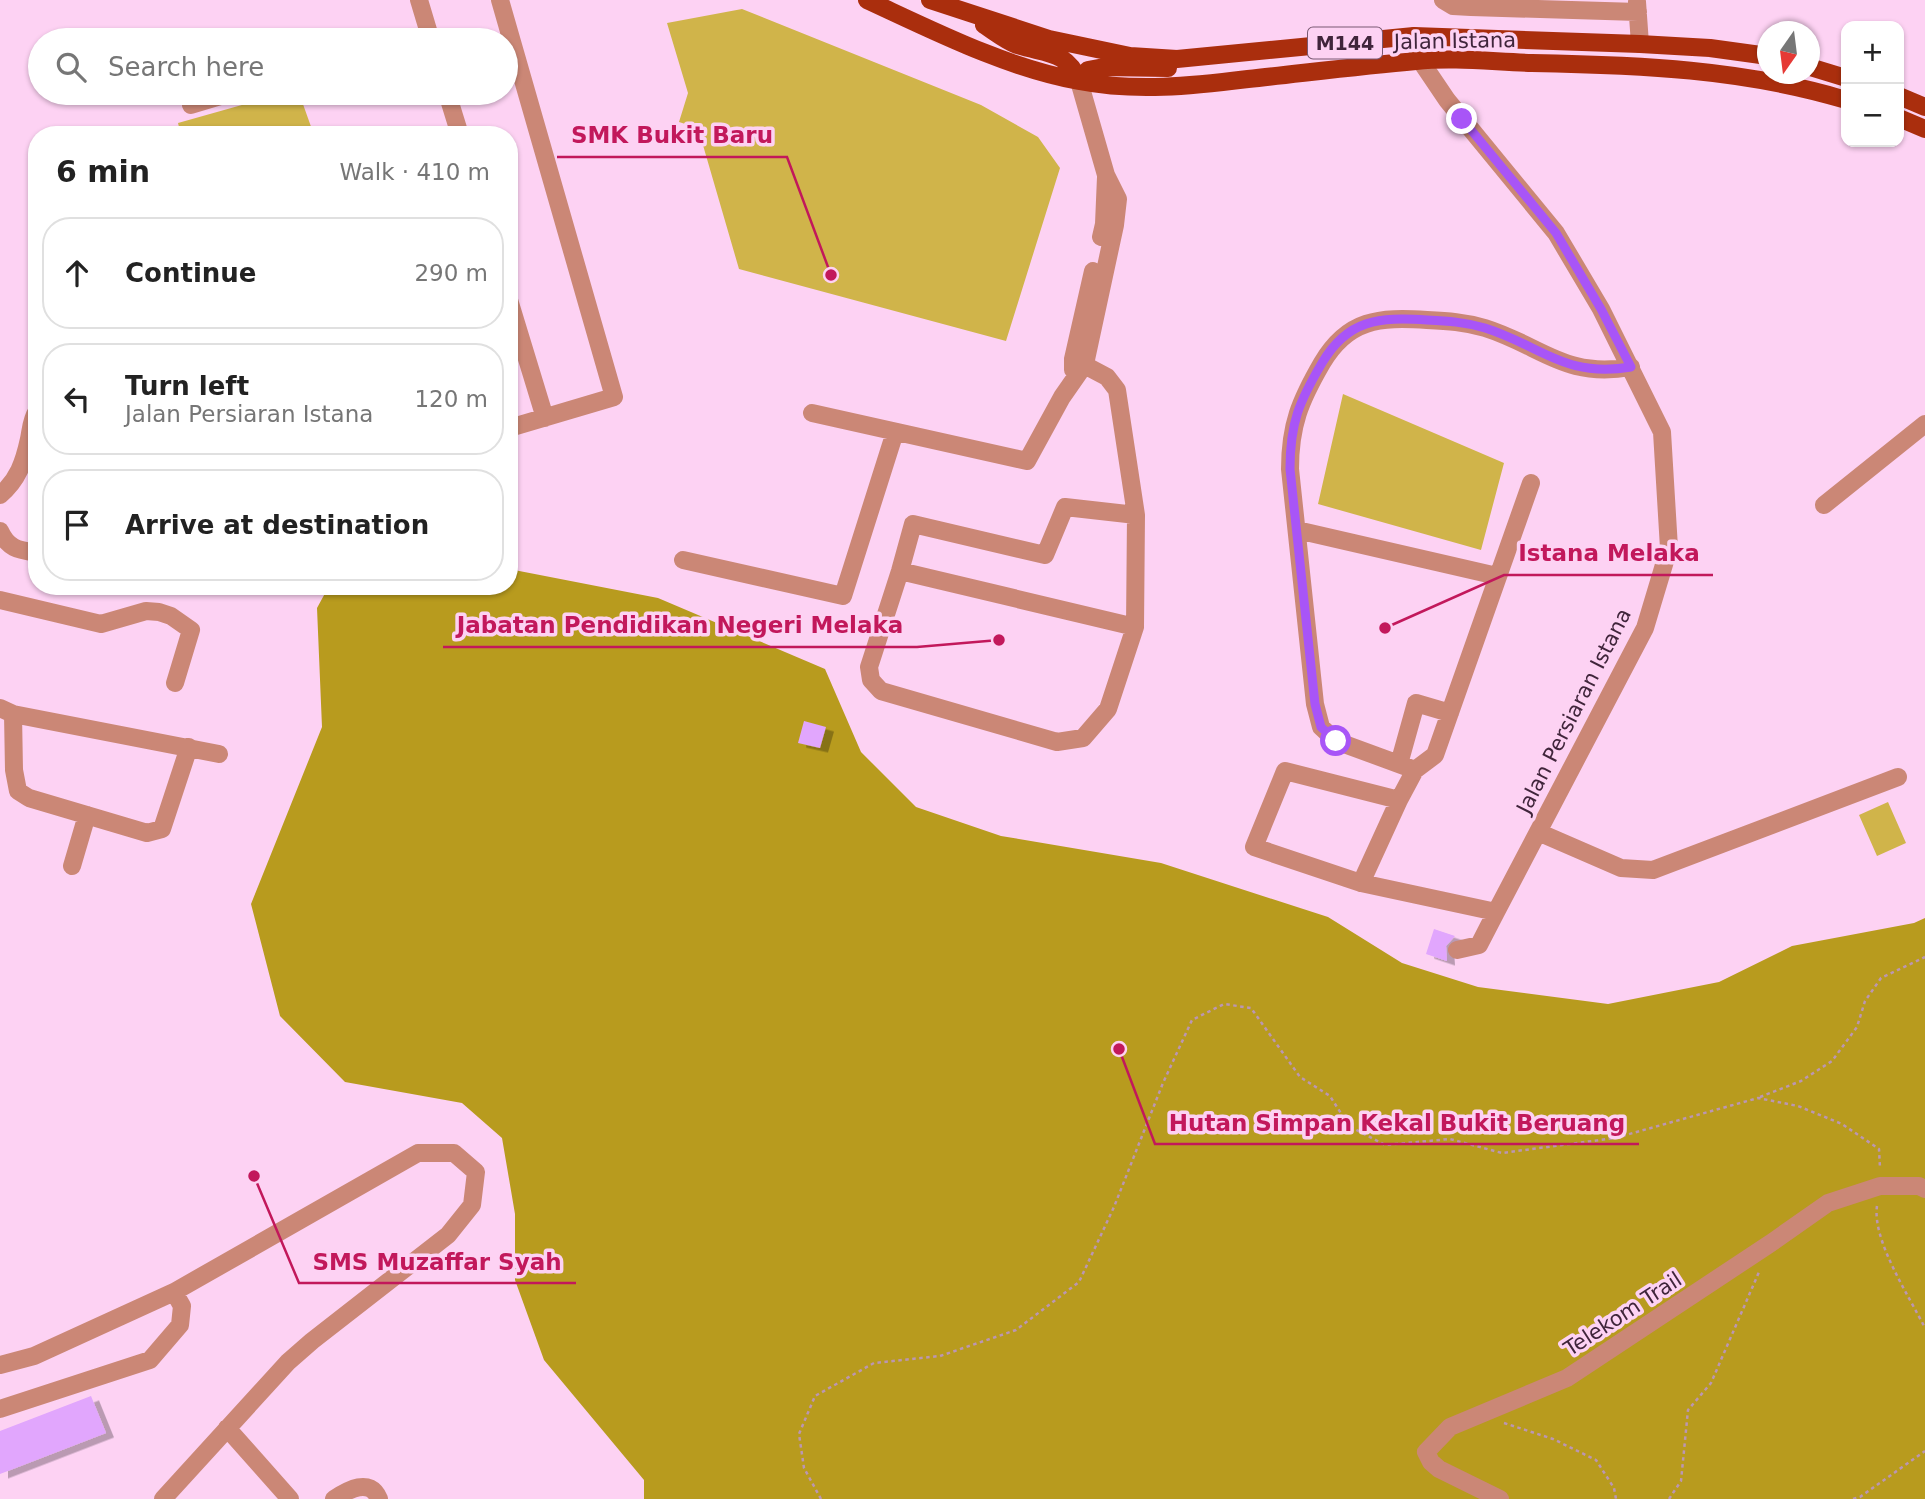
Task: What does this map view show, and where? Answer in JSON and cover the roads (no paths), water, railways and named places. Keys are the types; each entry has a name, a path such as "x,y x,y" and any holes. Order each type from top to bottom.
{"main road":[{"name":"Jalan Istana","path":"930,0 1049,39 1130,56 1177,59 1414,36 1640,44 1710,48 1757,54"},
{"name":"Jalan Istana","path":"874,2 978,49 1041,72 1079,82 1120,87 1179,87 1420,60 1628,65 1716,72 1765,79 1841,99"},
{"path":"964,12 1015,44 1064,58 1074,68 1079,82"},
{"path":"1079,82 1088,70 1104,67 1176,68 1220,55"},
{"path":"1820,70 1841,76"},
{"path":"1904,98 1925,107"},
{"path":"1904,120 1925,129"}],"street":[{"path":"419,0 427,28"},
{"path":"500,0 508,28"},
{"path":"1443,0 1453,6 1471,7 1638,6 1640,44"},
{"name":"Jalan Persiaran Istana","path":"1414,36 1420,60 1447,100 1556,233 1601,309 1631,367 1662,432 1669,548 1645,628 1538,832 1479,944 1458,950"},
{"path":"518,63 614,397 518,426"},
{"path":"812,414 1027,461 1073,380 1079,362 1104,224 1106,175 1079,82"},
{"path":"451,105 457,126"},
{"path":"1531,483 1435,755 1407,768 1336,741 1321,727 1315,704 1290,469 1290,444 1302,396 1338,340 1355,327 1377,319 1464,322 1487,328 1568,365 1611,371 1631,367"},
{"path":"518,330 545,418"},
{"path":"1079,362 1107,377 1117,390 1136,515 1135,627 1108,709 1083,738 1057,742 881,691 871,680 869,667 913,524 1045,555 1065,507 1136,515"},
{"path":"1824,505 1925,424"},
{"path":"683,560 843,596 895,432"},
{"path":"0,495 15,479 23,464 28,438"},
{"path":"1297,530 1497,576"},
{"path":"0,531 13,549 28,552"},
{"path":"900,571 1135,627"},
{"path":"0,600 101,624 146,611 171,616 191,630 175,683"},
{"path":"1361,883 1399,800 1407,768 1416,703 1450,713"},
{"path":"189,747 162,830 147,833 29,798 18,791 6,711 189,747 219,754"},
{"path":"1399,800 1285,771 1254,847 1361,883 1496,912"},
{"path":"1538,832 1621,868 1653,870 1898,778"},
{"path":"72,866 87,816"},
{"path":"0,1365 33,1356 174,1292 418,1153 454,1153 476,1172 472,1205 448,1235 312,1340 288,1362 163,1499"},
{"name":"Telekom Trail","path":"1500,1499 1439,1469 1431,1462 1426,1452 1450,1427 1567,1378 1828,1203 1880,1186 1919,1186 1925,1189"},
{"path":"0,1409 150,1360 180,1325 182,1306 174,1292"},
{"path":"227,1428 290,1499"},
{"path":"334,1499 352,1487 365,1486 376,1492 379,1499"}],"place":[{"name":"SMK Bukit Baru","path":"831,275"},
{"name":"Istana Melaka","path":"1385,628"},
{"name":"Jabatan Pendidikan Negeri Melaka","path":"999,640"},
{"name":"Hutan Simpan Kekal Bukit Beruang","path":"1119,1049"},
{"name":"SMS Muzaffar Syah","path":"254,1176"}]}
